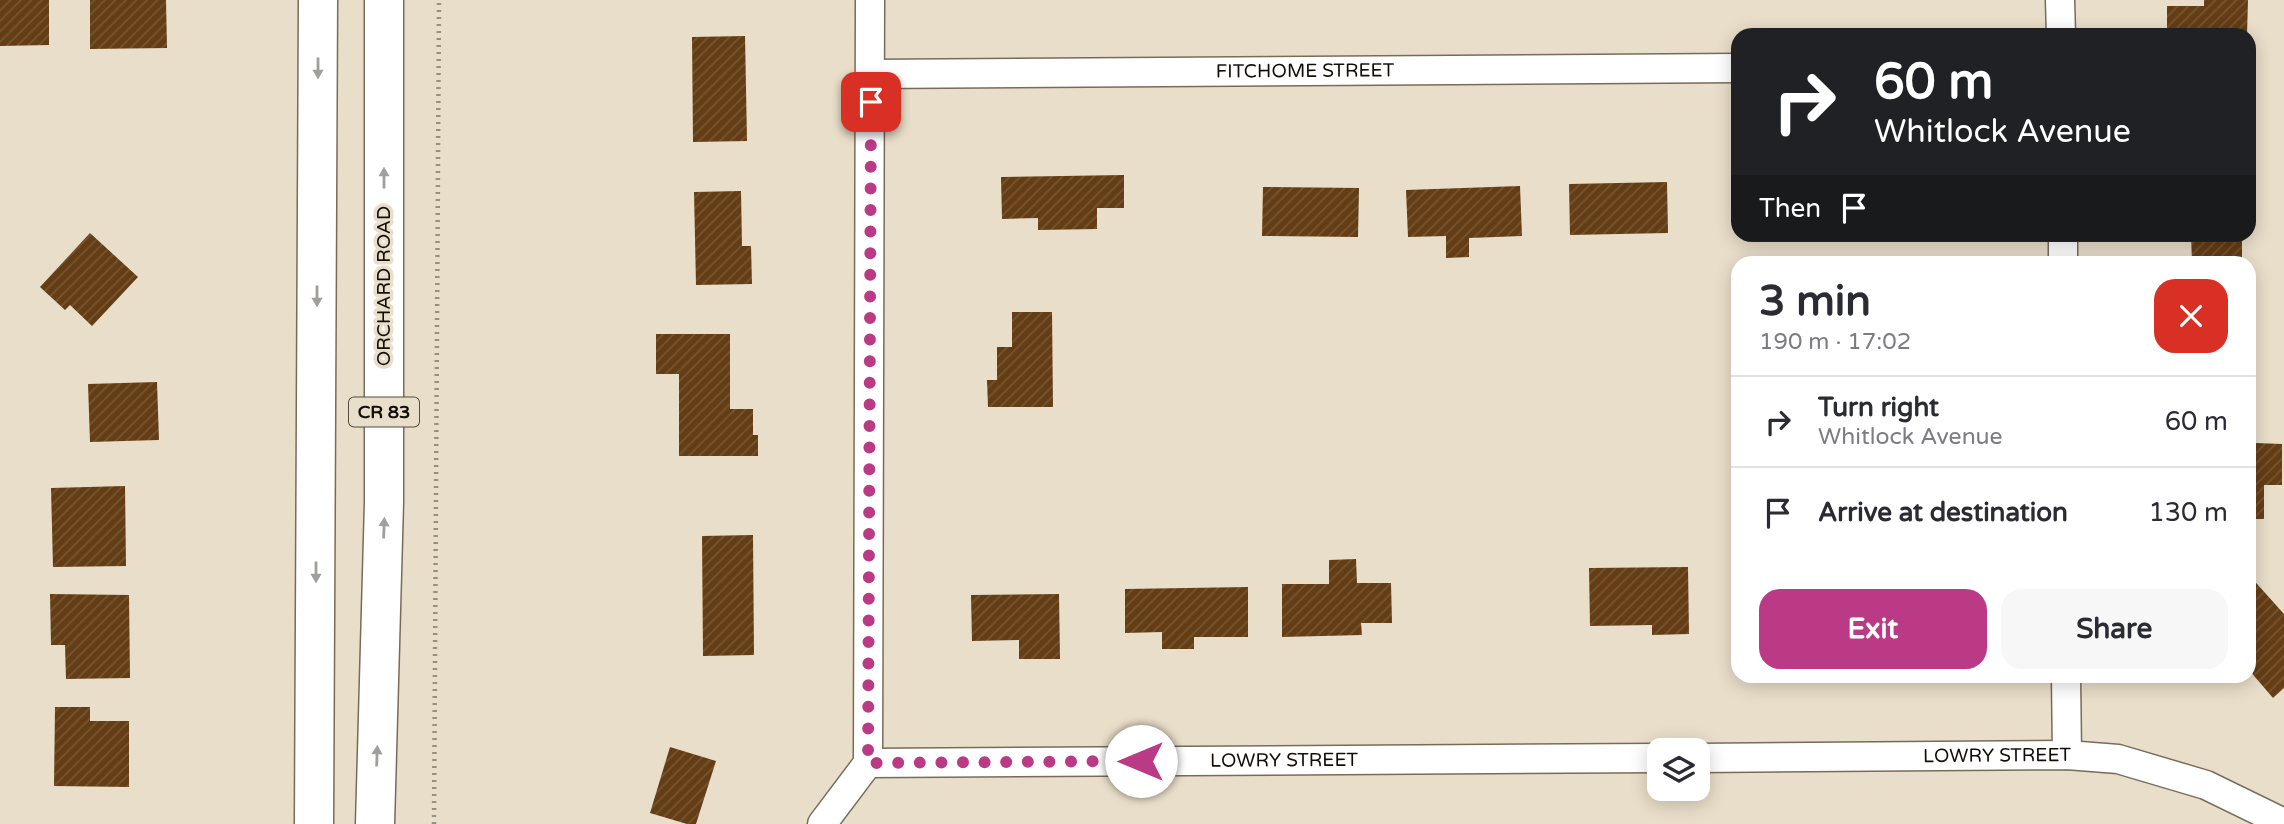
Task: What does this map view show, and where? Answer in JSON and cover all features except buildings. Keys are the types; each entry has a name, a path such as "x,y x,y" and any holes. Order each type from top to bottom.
{"main road":[{"path":"314,824 318,0"},
{"name":"ORCHARD ROAD","path":"375,824 384,502 384,0"}],"street":[{"path":"822,824 868,763 870,0"},
{"path":"2060,0 2061,28"},
{"name":"FITCHOME STREET","path":"871,74 1731,68"},
{"path":"2066,683 2067,755"},
{"name":"LOWRY STREET","path":"1710,758 2067,755 2118,759 2206,785 2284,823"},
{"name":"LOWRY STREET","path":"868,763 1647,758"}],"path":[{"path":"434,824 439,0"}],"route":[{"path":"871,102 868,763 1141,761"}]}
